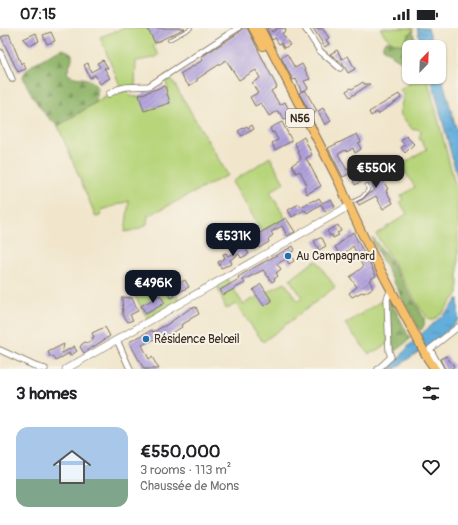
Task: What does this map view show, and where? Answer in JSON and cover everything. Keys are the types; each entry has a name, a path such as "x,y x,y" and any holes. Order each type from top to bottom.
{"main road":[{"name":"N56","path":"253,28 338,192 348,205"},
{"name":"N56","path":"260,28 340,184 348,205 391,289 428,359 435,369"},
{"name":"N56","path":"428,359 431,369"}],"street":[{"path":"109,94 126,87 149,86 238,28"},
{"path":"305,28 320,51 340,68"},
{"path":"0,52 12,79"},
{"path":"66,369 348,205"},
{"path":"378,369 391,357 389,351 387,299 391,289"},
{"path":"441,369 430,349 458,327"},
{"path":"117,340 130,369"},
{"path":"0,350 38,368 45,369"}],"lane":[{"path":"169,40 191,28"},
{"path":"348,205 362,197 368,190 367,185"}],"green space":[{"path":"123,28 148,28 157,43 153,46 159,55 154,58 136,61 135,86 128,89 129,96 137,97 168,89 164,76 169,75 228,175 148,216 147,224 139,229 125,232 129,201 102,210 100,216 96,217 58,126 121,88 100,37"},
{"path":"380,28 413,28 413,31 405,40 402,40 402,45 391,42"},
{"path":"412,31 415,40 406,40"},
{"path":"386,41 402,45 402,61 383,48 383,44"},
{"path":"62,49 72,54 72,59 67,73 70,76 90,81 98,89 96,102 58,126 47,116 38,104 23,77 28,68 33,64"},
{"path":"409,84 429,84 458,196 458,293 443,312 433,320 429,320 420,308 376,234 407,214 400,202 403,200 401,196 415,187 404,170 383,181 376,169 393,157 399,166 427,149 419,138 421,132 418,129 413,130 400,114 404,95 400,90"},
{"path":"270,157 284,183 270,192 286,219 262,231 232,182"},
{"path":"372,237 389,259 424,318 424,325 420,331 373,243"},
{"path":"316,260 335,287 263,342 236,304 226,309 216,283 226,277 243,304 285,283 298,301 302,297 290,280"},
{"path":"164,277 182,303 149,322 134,294"},
{"path":"389,297 410,339 396,351 391,351"},
{"path":"386,298 388,343 375,352 369,354 345,324"}],"water":[{"path":"417,28 428,28 432,40 420,40"},
{"path":"433,84 444,84 458,135 458,180"},
{"path":"458,298 458,320 443,334 395,369 388,369 399,359 410,344 450,309"}],"building":[{"path":"147,28 185,28 155,43"},
{"path":"242,28 247,28 277,87 271,91 280,105 285,102 292,116 284,120 281,113 279,114 278,111 269,116 261,103 255,106 250,97 258,93 252,83 260,78 256,70 239,80 226,60 189,86 180,74 203,60 201,57 240,32"},
{"path":"270,28 272,32 278,28 285,28 286,31 282,33 290,45 284,48 275,38 272,40 267,29"},
{"path":"313,28 323,29 329,38 326,40 329,44 325,47"},
{"path":"51,32 55,41 47,44 43,35"},
{"path":"36,33 39,41 30,46 23,39"},
{"path":"9,34 21,64 23,62 26,69 18,72 1,37"},
{"path":"337,50 342,59 348,56 355,69 348,73 342,63 330,54"},
{"path":"287,54 295,68 302,64 310,79 304,81 308,88 305,90 301,91 296,79 293,80 281,57"},
{"path":"103,60 108,68 104,68 110,78 100,84 95,75 90,78 84,65 88,63 91,72 100,67 97,63"},
{"path":"363,82 364,84 370,84 350,97 346,91"},
{"path":"165,86 170,103 144,111 139,95"},
{"path":"305,90 317,111 311,115 299,93"},
{"path":"399,94 401,98 378,114 377,112 371,116 369,112"},
{"path":"323,108 331,121 325,125 318,111"},
{"path":"282,122 292,141 275,150 272,143 278,140 270,128"},
{"path":"252,125 254,129 242,136 238,131 247,126 248,128"},
{"path":"357,134 361,142 358,143 361,149 355,153 353,148 347,152 346,150 338,154 347,170 354,166 356,170 343,177 328,148"},
{"path":"406,136 414,144 405,153 401,148 405,145 401,141"},
{"path":"304,137 312,155 306,158 321,186 307,194 304,187 307,185 300,171 296,173 292,165 301,159 295,143"},
{"path":"376,169 388,189 386,190 393,203 383,209 376,196 359,205 357,202 375,190 368,178 355,185 353,181"},
{"path":"319,198 322,203 331,199 335,207 325,212 321,204 307,213 305,210 292,217 288,210 299,204 301,207"},
{"path":"286,218 295,232 287,236 282,226 271,232 273,235 268,239 269,242 259,248 255,240 253,241 251,238"},
{"path":"338,225 341,231 337,233 339,235 333,238 327,231"},
{"path":"353,232 376,276 369,280 373,288 352,297 349,293 357,287 350,277 363,267 353,246 341,256 335,247"},
{"path":"322,238 326,246 319,250 314,241"},
{"path":"244,246 249,254 241,258 239,254 230,260 232,264 221,268 218,262 225,258 223,254 226,253 228,256"},
{"path":"293,246 295,250 290,253 294,261 289,264 286,259 277,264 281,269 276,273 278,276 274,279 275,280 272,282 263,270 243,280 245,283 223,295 220,290 239,279 238,277"},
{"path":"163,278 167,285 175,281 177,284 185,280 189,287 171,298 159,280"},
{"path":"261,284 272,301 264,306 253,290"},
{"path":"160,295 165,303 146,314 141,306"},
{"path":"122,297 132,298 138,311 130,315 133,320 128,322 123,315"},
{"path":"192,307 196,307 199,314 181,325 182,327 177,330 142,345 149,359 152,357 159,369 144,369 129,342 152,330 153,332 168,324"},
{"path":"105,327 110,336 84,353 80,347 82,344 93,340 92,338 94,337 92,333"},
{"path":"64,344 62,353 75,346 74,348 77,351 70,356 69,353 56,361 53,356 51,358 48,352"},
{"path":"446,356 454,366 451,369 445,369 440,359"}],"place":[{"name":"Au Campagnard","path":"288,256"},
{"name":"Résidence Belœil","path":"146,339"}]}
